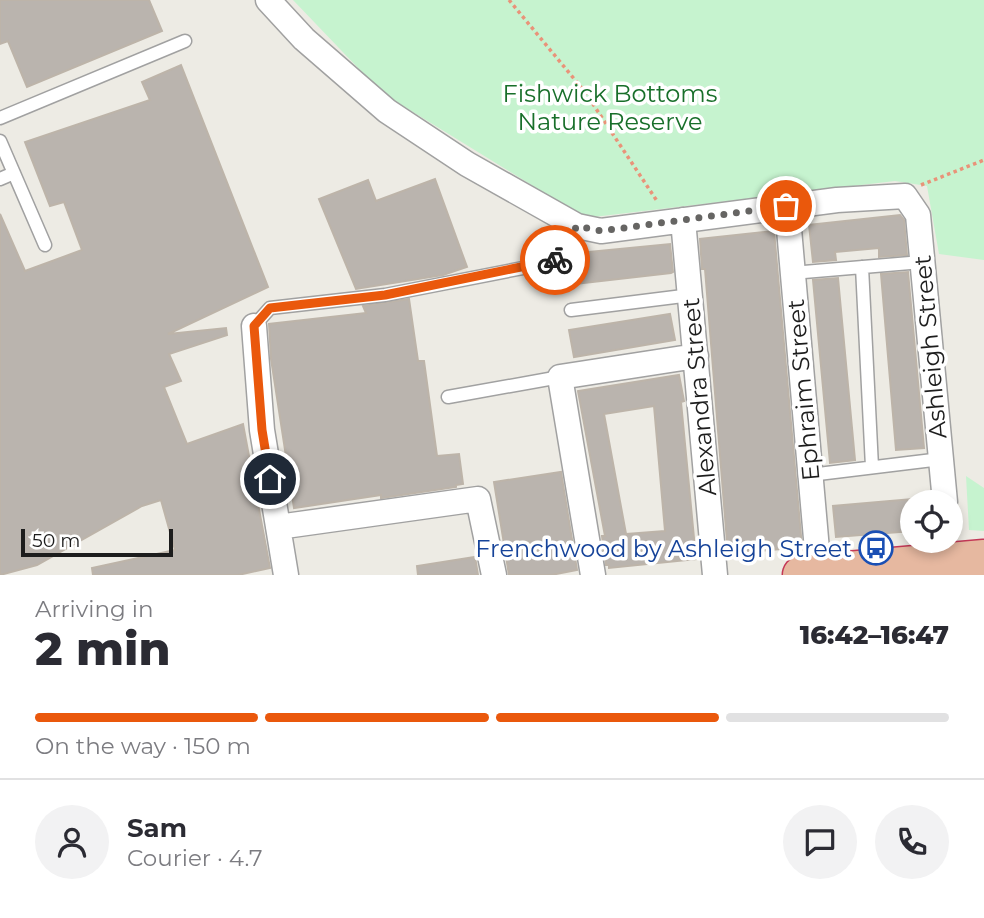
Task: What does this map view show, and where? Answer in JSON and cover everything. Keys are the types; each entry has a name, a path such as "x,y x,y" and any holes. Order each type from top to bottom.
{"highway":[{"path":"810,574 952,560"}],"street":[{"path":"268,0 304,39 387,111 467,164 577,226 601,231 913,191"},
{"name":"Ashleigh Street","path":"913,191 918,215 944,490"},
{"name":"Ephraim Street","path":"786,206 810,475 810,574"},
{"name":"Alexandra Street","path":"677,220 691,295 715,575"},
{"path":"254,326 262,430 286,575"},
{"path":"593,575 560,377 696,356"},
{"path":"278,527 478,499 494,575"}],"lane":[{"path":"0,118 185,41"},
{"path":"0,141 45,245"},
{"path":"0,179 14,173"},
{"path":"254,326 270,308 385,295 554,262 577,226"},
{"path":"792,273 922,262"},
{"path":"862,267 872,467"},
{"path":"571,310 691,295"},
{"path":"449,397 560,377"},
{"path":"810,475 941,459"}],"path":[{"path":"509,0 585,92 677,220"},
{"path":"913,191 984,160"}],"green space":[{"name":"Fishwick Bottoms Nature Reserve","path":"293,0 984,0 984,260 939,254 927,186 895,181 585,218 382,93"},
{"path":"966,476 984,488 984,531 969,530"}],"building":[{"path":"0,0 149,0 162,31 27,87 8,41 0,44"},
{"path":"181,65 268,287 168,334 226,328 227,335 169,354 181,381 164,387 187,444 243,424 270,568 238,575 93,575 92,568 175,550 161,500 142,506 37,565 0,575 0,214 25,271 82,250 64,202 50,206 25,142 150,100 142,82"},
{"path":"435,179 467,267 443,275 356,289 319,199 368,180 376,201"},
{"path":"900,215 904,220 907,255 879,257 879,248 835,252 836,260 813,262 809,225"},
{"path":"774,231 802,547 728,554 705,269 702,269 700,239"},
{"path":"670,244 671,273 574,284 579,253"},
{"path":"908,272 924,448 896,450 881,274"},
{"path":"838,278 855,460 830,463 813,280"},
{"path":"409,299 418,361 424,361 437,456 459,454 463,484 381,498 381,495 294,508 271,359 269,324 366,313 363,306"},
{"path":"670,314 675,340 574,357 569,330"},
{"path":"679,375 684,401 681,402 696,559 609,568 609,565 606,565 602,536 605,536 578,391","holes":["654,406 665,531 626,534 604,414"]},
{"path":"561,472 577,570 551,575 509,575 494,482"},
{"path":"900,500 900,532 836,537 833,506"},
{"path":"475,557 478,575 418,575 417,566"}],"way so far":[{"path":"555,260 577,226 601,231 786,206"}],"place":[{"name":"Frenchwood by Ashleigh Street","path":"876,548"}],"route":[{"path":"270,479 262,430 254,326 270,308 385,295 555,260"}]}
